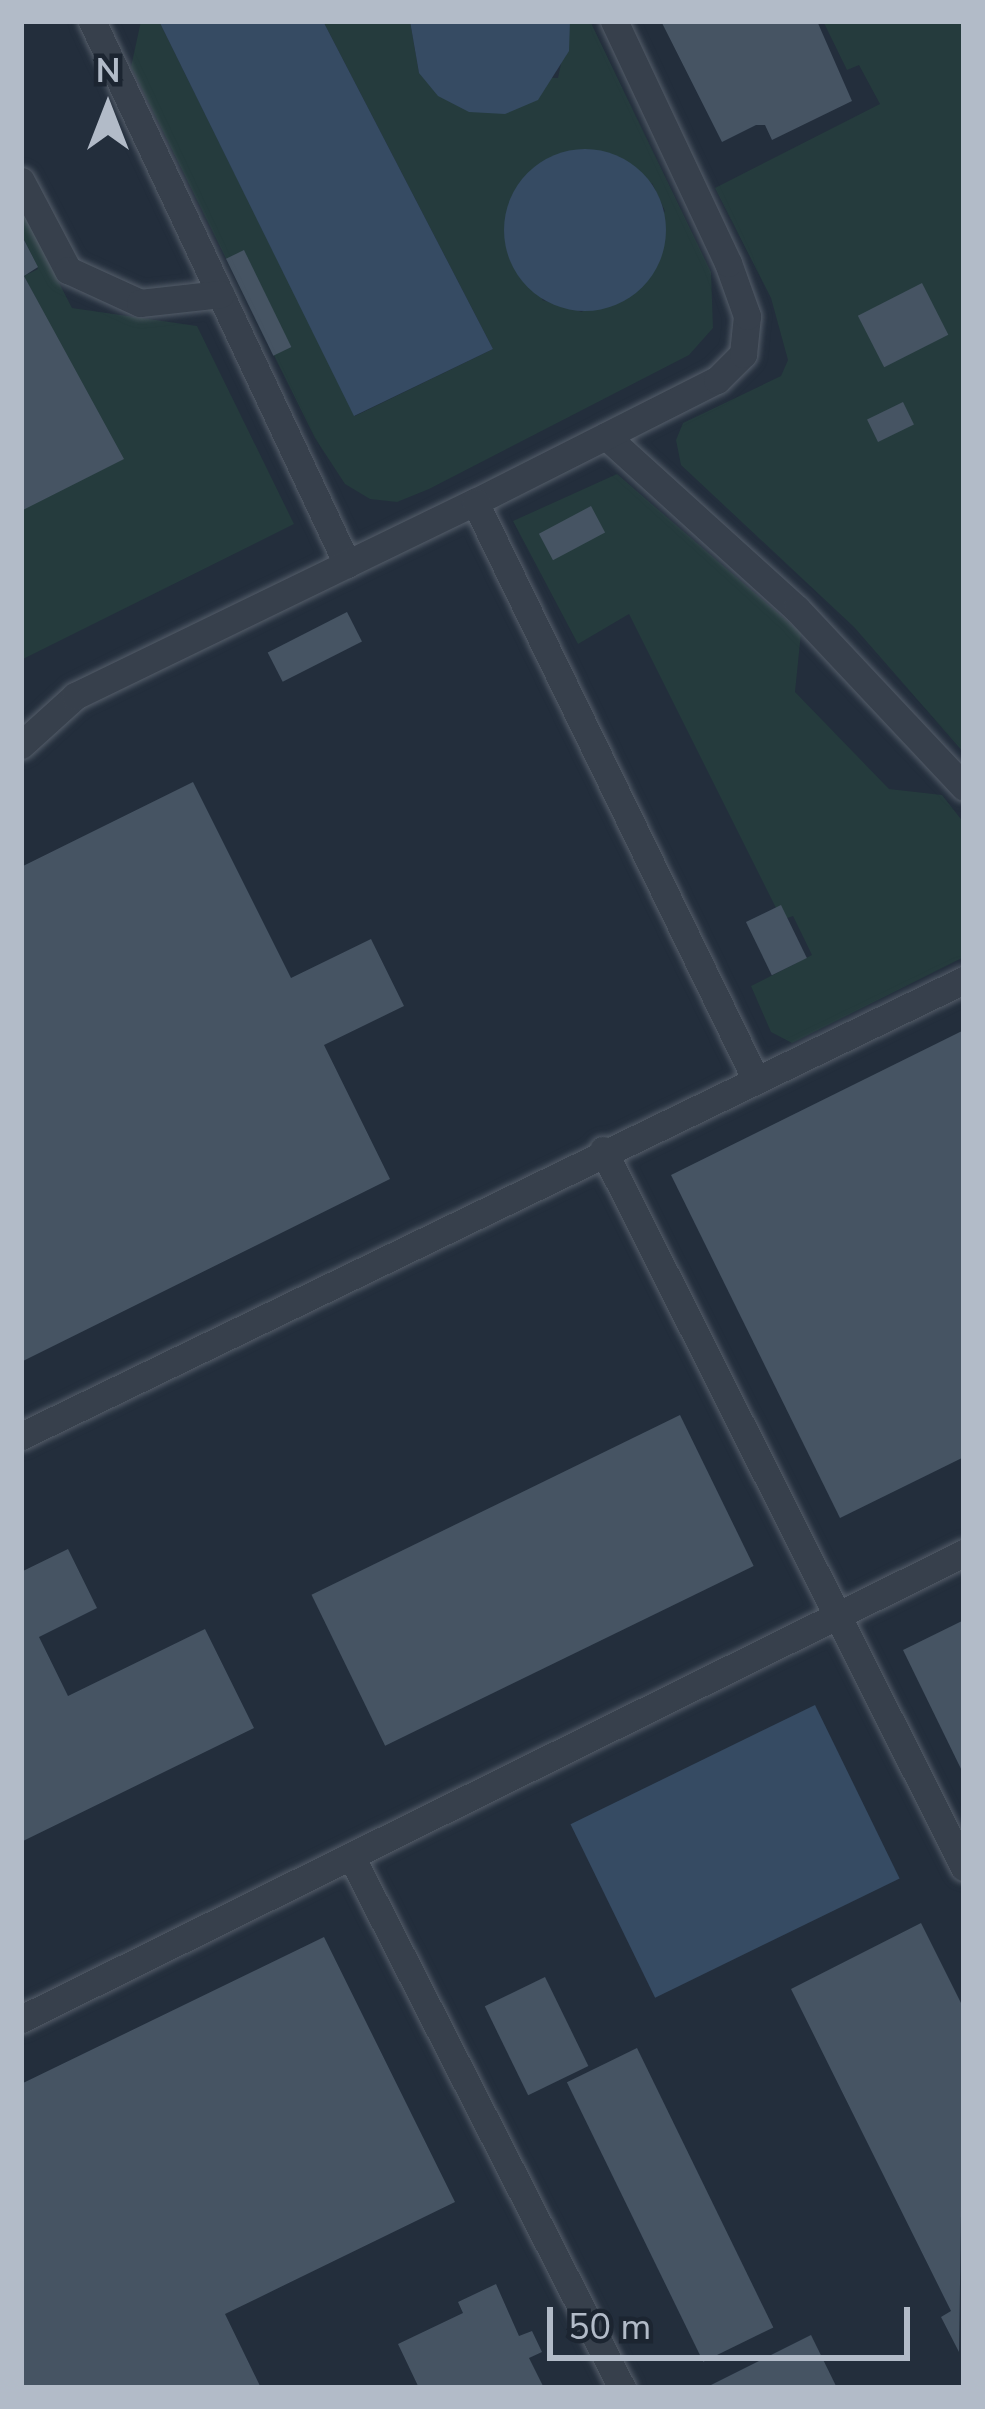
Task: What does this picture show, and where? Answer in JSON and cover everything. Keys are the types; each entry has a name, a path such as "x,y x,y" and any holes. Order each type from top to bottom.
{"lane":[{"path":"92,21 347,564"},
{"path":"21,745 75,696 717,380 743,354 747,316 614,21"},
{"path":"21,181 68,270 140,303 220,294"},
{"path":"606,436 797,609 964,787"},
{"path":"475,502 754,1076"},
{"path":"21,1436 754,1076 964,980"},
{"path":"603,1150 964,1867"},
{"path":"21,2019 964,1553"},
{"path":"351,1856 622,2388"}],"green space":[{"path":"141,21 159,21 355,416 493,349 323,21 410,21 419,73 558,78 570,21 590,21 711,272 713,328 689,355 429,489 397,502 370,499 345,484 315,438 131,67","holes":["652,183 665,211 582,312 542,300"]},
{"path":"823,21 964,21 964,753 854,627 681,465 676,440 683,423 781,376 788,360 771,298 715,188 880,104 859,65 847,70"},
{"path":"21,209 72,308 197,326 294,524 21,660 21,508 120,459 24,276 38,269 21,233"},
{"path":"617,474 801,633 795,692 889,789 942,795 964,823 964,957 792,1043 771,1032 751,986 812,955 793,916 782,920 629,614 578,644 513,521"}],"water":[{"path":"159,21 323,21 493,349 354,416"},
{"path":"410,21 570,21 569,51 538,100 505,114 469,112 438,96 419,73"},
{"path":"585,149 616,155 643,172 660,199 666,230 660,261 643,288 616,305 585,311 554,305 527,288 510,261 504,230 510,199 527,172 554,155"},
{"path":"815,1705 900,1878 655,1998 571,1824"}],"building":[{"path":"661,21 817,21 852,101 772,140 765,125 756,125 722,142"},
{"path":"21,234 38,267 24,276 124,459 21,511"},
{"path":"244,250 291,347 273,356 226,259"},
{"path":"922,283 948,335 884,367 858,316"},
{"path":"903,402 914,424 878,442 867,420"},
{"path":"591,506 605,532 553,560 539,534"},
{"path":"347,612 362,641 283,682 268,652"},
{"path":"193,782 291,978 371,939 404,1006 324,1045 390,1179 21,1362 21,867"},
{"path":"781,905 807,958 772,975 746,922"},
{"path":"964,1030 964,1457 840,1518 671,1175"},
{"path":"680,1415 754,1566 385,1746 311,1595"},
{"path":"68,1549 97,1608 39,1637 68,1696 205,1629 254,1728 21,1842 21,1572"},
{"path":"964,1620 964,1775 903,1650"},
{"path":"921,1923 964,2009 959,2352 941,2317 951,2311 791,1989"},
{"path":"324,1937 455,2202 225,2314 261,2388 21,2388 21,2084"},
{"path":"545,1977 588,2066 528,2095 485,2006"},
{"path":"637,2048 773,2328 703,2362 567,2082"},
{"path":"496,2284 519,2336 532,2331 542,2352 529,2358 544,2388 419,2388 398,2344 463,2313 458,2302"},
{"path":"811,2335 837,2388 705,2388"}]}
